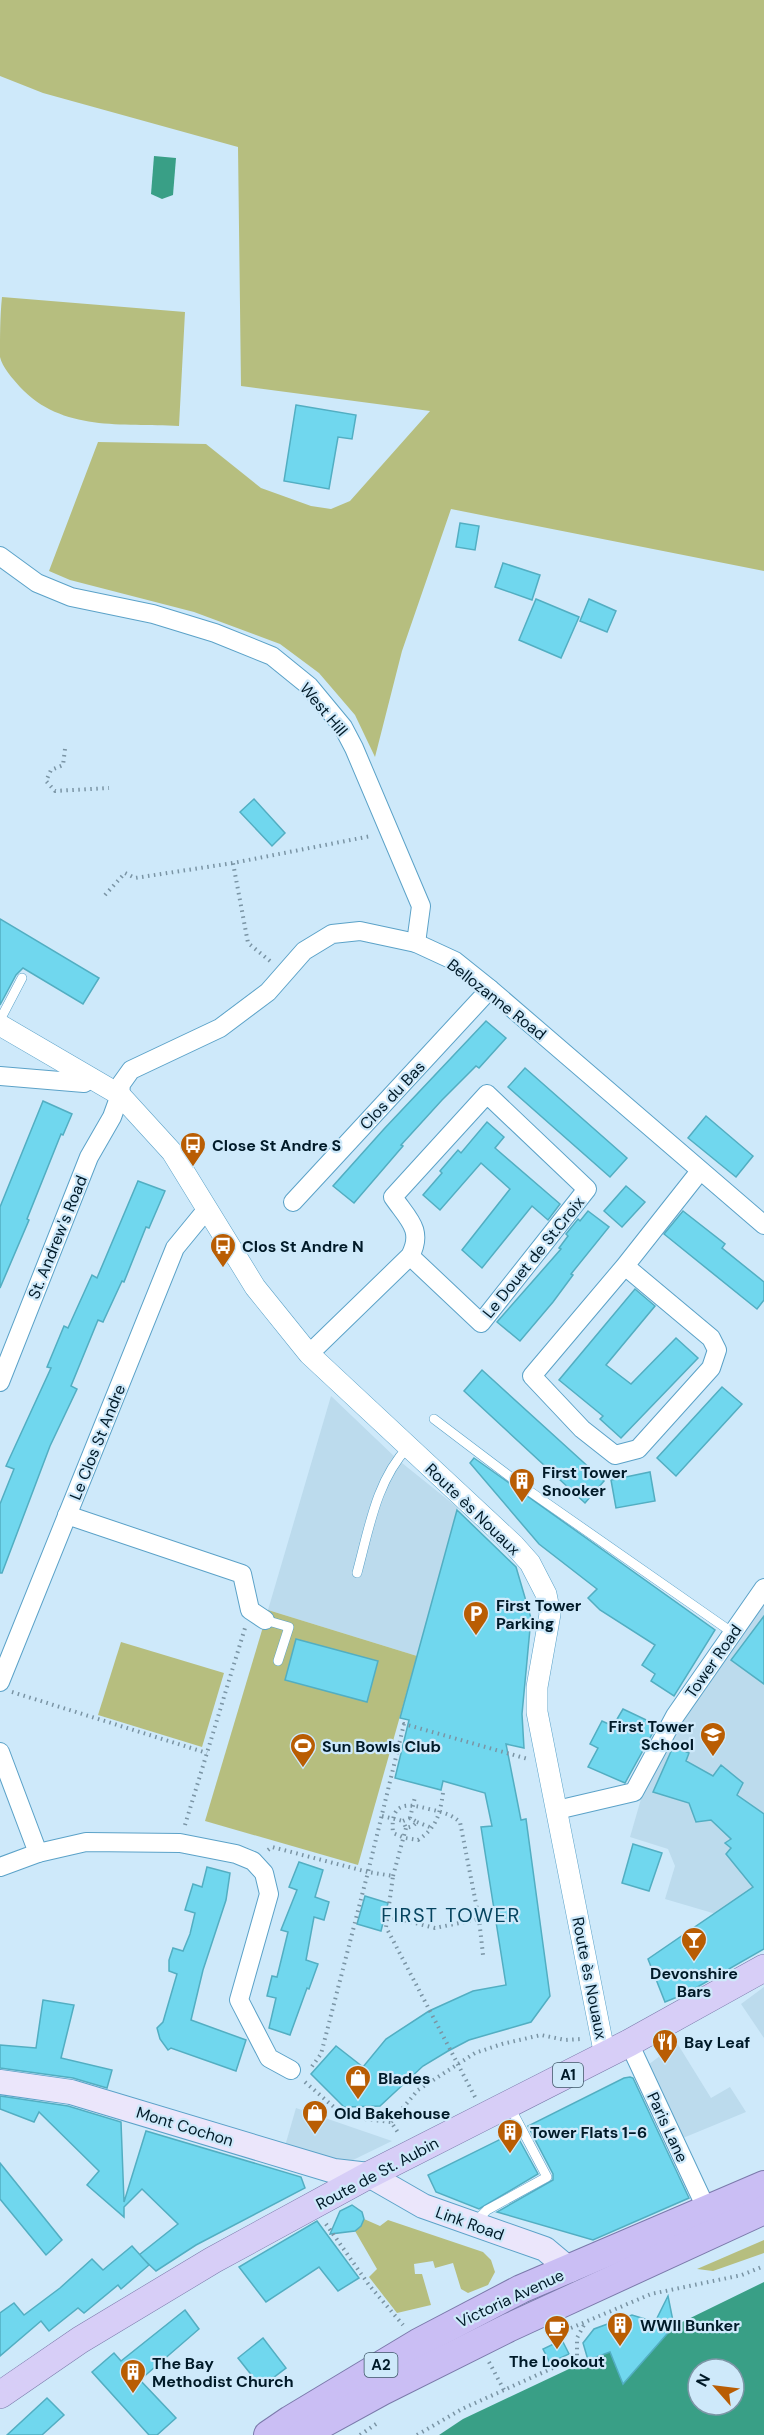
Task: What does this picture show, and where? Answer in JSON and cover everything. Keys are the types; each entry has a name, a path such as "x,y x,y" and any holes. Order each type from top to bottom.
{"highway":[{"name":"Victoria Avenue","path":"302,2435 382,2391 481,2342 576,2281 706,2210 764,2185"},
{"name":"Victoria Avenue","path":"268,2435 418,2343 521,2289 576,2281 764,2210"}],"main road":[{"name":"Route de St. Aubin","path":"0,2395 80,2340 213,2260 369,2175 509,2105 603,2047 629,2043 764,1968"},
{"name":"Mont Cochon","path":"0,2082 71,2092 334,2171 369,2175"},
{"name":"Link Road","path":"369,2175 423,2206 545,2249 576,2281"}],"street":[{"name":"West Hill","path":"0,556 37,583 71,597 153,614 215,633 272,656 309,686 343,727 354,748 421,906 416,944"},
{"name":"Bellozanne Road","path":"120,1095 121,1084 131,1070 220,1028 268,992 304,951 332,934 360,931 416,944 455,961 764,1225"},
{"name":"Clos du Bas","path":"293,1202 490,989"},
{"name":"Route ès Nouaux","path":"0,1025 120,1095 171,1152 255,1287 309,1354 514,1545 530,1563 546,1594 550,1614 537,1688 537,1712 603,2047"},
{"path":"0,1076 84,1083 92,1078"},
{"name":"Le Douet de St.Croix","path":"487,1094 587,1189 480,1323 410,1256 416,1244 414,1227 393,1197 487,1094"},
{"name":"St. Andrew's Road","path":"0,1382 89,1157 112,1117 120,1095"},
{"path":"625,1266 711,1338 717,1350 711,1368 638,1449 615,1455 582,1429 532,1376 625,1266 700,1171"},
{"name":"Le Clos St Andre","path":"5,1687 67,1515 175,1248 207,1209"},
{"path":"309,1354 410,1256"},
{"path":"67,1515 242,1574 258,1615"},
{"name":"Tower Road","path":"557,1810 634,1792 675,1716 764,1588"},
{"path":"0,1752 38,1853"},
{"path":"0,1867 38,1853 86,1842 180,1843 236,1854 253,1861 264,1873 269,1894 239,2000 269,2058 296,2075"},
{"name":"Paris Lane","path":"629,2043 706,2210"}],"lane":[{"path":"0,1020 22,978"},
{"path":"434,1419 485,1460 734,1633"},
{"path":"357,1573 379,1492 397,1459 408,1447"},
{"path":"258,1615 289,1627 278,1661"},
{"path":"472,2225 487,2210 547,2177 509,2105"}],"path":[{"path":"64,749 63,765 51,770 46,781 55,791 109,788"},
{"path":"105,895 125,873 135,878 233,863 371,836"},
{"path":"233,863 248,943 285,973"},
{"path":"180,1843 207,1753 258,1615"},
{"path":"5,1687 207,1753"},
{"path":"391,2122 356,2118 335,2108 296,2075 321,2054 404,1724 526,1759 547,1760"},
{"path":"443,1793 440,1812 432,1828 417,1840 393,1833 393,1818 397,1809 407,1804 440,1812 451,1814 460,1822 479,1919 483,1955"},
{"path":"382,1816 404,1821 410,1818 415,1797"},
{"path":"410,1818 432,1828"},
{"path":"404,1821 405,1838 393,1876 386,1928 484,2117"},
{"path":"406,1828 417,1822"},
{"path":"253,1861 273,1847 368,1872 393,1876"},
{"path":"387,1916 435,1928 479,1919"},
{"path":"391,2122 418,2090 484,2050 541,2036 603,2047"},
{"path":"391,2122 412,2154"},
{"path":"313,2206 369,2285 418,2343"},
{"path":"417,2435 462,2409 577,2357 577,2338 585,2322 651,2294 742,2276 764,2266"},
{"path":"481,2342 504,2390"}],"shaded area":[{"path":"0,0 764,0 764,571 451,509 402,651 375,757 355,715 319,673 280,644 194,612 70,580 49,571 98,442 206,444 261,488 311,506 331,509 350,501 430,411 241,386 238,147 43,93 0,76"},
{"path":"154,156 176,158 173,195 162,199 151,194"},
{"path":"2,297 185,312 179,426 94,422 55,412 37,401 17,384 1,361"},
{"path":"331,1396 397,1459 458,1508 417,1656 268,1610"},
{"name":"First Tower School","path":"764,1605 764,1879 716,1914 665,1899 675,1866 668,1849 630,1837 641,1799 683,1718 704,1684"},
{"name":"Sun Bowls Club","path":"268,1610 417,1656 358,1865 205,1821"},
{"path":"121,1642 224,1673 202,1747 98,1715"},
{"path":"764,1987 764,2038 741,2004"},
{"path":"677,2043 711,2098 730,2087 746,2112 683,2138 648,2065"},
{"path":"296,2108 392,2141 353,2160 342,2160 285,2146"},
{"path":"364,2219 380,2226 388,2220 483,2252 491,2260 495,2272 488,2285 468,2293 461,2289 453,2263 435,2268 433,2261 414,2264 415,2274 422,2274 431,2305 397,2313 369,2277 377,2269 355,2231"},
{"path":"764,2240 764,2253 713,2271 697,2269"},
{"path":"764,2282 764,2435 439,2435 463,2419 588,2360 610,2352 623,2384 674,2326"}],"building":[{"path":"296,405 356,415 352,439 338,437 329,489 284,481"},
{"path":"460,523 479,526 475,550 456,547"},
{"path":"503,563 540,575 532,600 495,587"},
{"path":"536,599 579,617 561,658 519,640"},
{"path":"589,599 616,611 607,632 580,621"},
{"path":"254,799 285,833 272,846 240,812"},
{"path":"0,919 99,978 83,1004 23,968 16,975 0,1005"},
{"path":"486,1021 506,1038 479,1068 476,1066 442,1100 401,1145 403,1146 354,1203 333,1186 384,1129"},
{"path":"525,1068 627,1158 610,1177 508,1087"},
{"path":"43,1101 72,1114 63,1135 61,1134 27,1219 29,1220 0,1288 0,1207"},
{"path":"706,1116 753,1156 736,1177 688,1138"},
{"path":"487,1122 504,1137 495,1148 560,1204 548,1220 532,1206 482,1268 462,1250 510,1189 481,1163 440,1210 423,1195 458,1150 461,1153"},
{"path":"138,1181 165,1191 149,1228 146,1227 124,1282 122,1281 103,1322 98,1320 71,1386 77,1389 50,1446 2,1573 0,1573 0,1504 14,1469 6,1466 51,1368 47,1367 64,1326 68,1328 92,1275 97,1278"},
{"path":"626,1186 645,1202 622,1227 604,1211"},
{"path":"588,1211 609,1227 571,1274 573,1275 553,1302 520,1341 497,1322 561,1249 559,1248 568,1236 566,1234"},
{"path":"683,1211 725,1244 722,1248 764,1282 764,1300 757,1309 664,1234"},
{"path":"635,1289 655,1306 606,1365 631,1384 676,1338 698,1358 621,1438 600,1419 603,1416 559,1380"},
{"path":"482,1370 604,1481 585,1503 464,1391"},
{"path":"722,1387 742,1404 676,1476 657,1458"},
{"path":"474,1458 715,1630 674,1696 651,1681 655,1674 642,1665 655,1645 600,1610 588,1598 597,1589 539,1544 470,1463"},
{"path":"650,1472 655,1501 616,1508 611,1480"},
{"path":"457,1510 516,1567 531,1618 522,1714 524,1748 506,1744 521,1820 526,1819 550,1996 531,2022 469,2040 448,2051 423,2066 380,2106 344,2107 311,2074 336,2046 363,2067 386,2039 429,2011 473,1991 506,1985 481,1827 492,1826 485,1793 443,1781 441,1790 395,1778 409,1720 400,1718"},
{"path":"764,1616 764,1684 731,1660"},
{"path":"296,1639 378,1661 367,1702 285,1680"},
{"path":"623,1709 657,1725 625,1783 588,1767 598,1748 590,1744 602,1721 613,1726"},
{"path":"673,1747 689,1753 686,1761 713,1776 721,1765 743,1783 737,1795 764,1814 764,1949 687,1993 665,2002 648,1959 753,1887 726,1854 731,1848 725,1843 731,1839 711,1820 696,1822 689,1803 653,1792"},
{"path":"633,1844 662,1853 649,1891 622,1883"},
{"path":"299,1862 323,1870 315,1897 329,1902 324,1920 314,1917 306,1960 318,1964 290,2035 269,2028 276,1998 267,1996 272,1976 277,1977 288,1932 281,1930 297,1890 289,1887"},
{"path":"207,1867 230,1873 226,1900 203,1970 191,2020 246,2040 236,2071 171,2048 168,2050 160,2039 157,2028 163,2022 177,1974 169,1971 169,1960 173,1948 183,1951 190,1934 195,1913 185,1910 193,1884 202,1887"},
{"path":"365,1896 388,1903 381,1931 357,1924"},
{"path":"43,2000 74,2005 61,2058 112,2070 107,2088 73,2078 0,2068 0,2045 36,2048"},
{"path":"630,2077 633,2078 689,2198 593,2240 497,2212 553,2180 553,2174 528,2126"},
{"path":"0,2096 68,2106 121,2122 124,2202 146,2131 301,2177 305,2188 196,2245 156,2271 139,2255 178,2224 142,2189 124,2207 124,2217 87,2185 99,2171 39,2112 34,2122 0,2109"},
{"path":"515,2132 538,2174 479,2209 436,2192 428,2175"},
{"path":"0,2163 62,2240 46,2255 0,2199"},
{"path":"352,2205 362,2212 364,2219 361,2226 355,2231 330,2234 340,2211"},
{"path":"317,2221 359,2278 338,2291 319,2267 266,2302 239,2267"},
{"path":"132,2246 149,2265 121,2289 118,2285 84,2313 78,2308 49,2331 41,2321 0,2356 0,2313 14,2303 24,2315 60,2288 92,2259 103,2270"},
{"name":"WWII Bunker","path":"668,2296 674,2326 623,2384 610,2352 588,2360 583,2343 594,2329 632,2315 655,2322"},
{"path":"185,2310 199,2329 140,2380 176,2418 157,2435 149,2435 92,2372 114,2353 121,2361"},
{"path":"263,2338 286,2368 261,2387 238,2358"},
{"path":"562,2340 569,2354 550,2363 543,2349"},
{"path":"47,2398 64,2415 42,2435 7,2435"}],"place":[{"name":"Close St Andre S","path":"193,1168"},
{"name":"Clos St Andre N","path":"223,1269"},
{"name":"First Tower Snooker","path":"522,1504"},
{"name":"First Tower Parking","path":"476,1637"},
{"name":"First Tower School","path":"713,1758"},
{"name":"Sun Bowls Club","path":"303,1769"},
{"name":"Devonshire Bars","path":"694,1963"},
{"name":"Bay Leaf","path":"665,2065"},
{"name":"Blades","path":"358,2101"},
{"name":"Old Bakehouse","path":"315,2136"},
{"name":"Tower Flats 1-6","path":"510,2155"},
{"name":"WWII Bunker","path":"620,2348"},
{"name":"The Lookout","path":"557,2351"},
{"name":"The Bay Methodist Church","path":"133,2395"}],"district":[{"name":"FIRST TOWER","path":"451,1915"}]}
